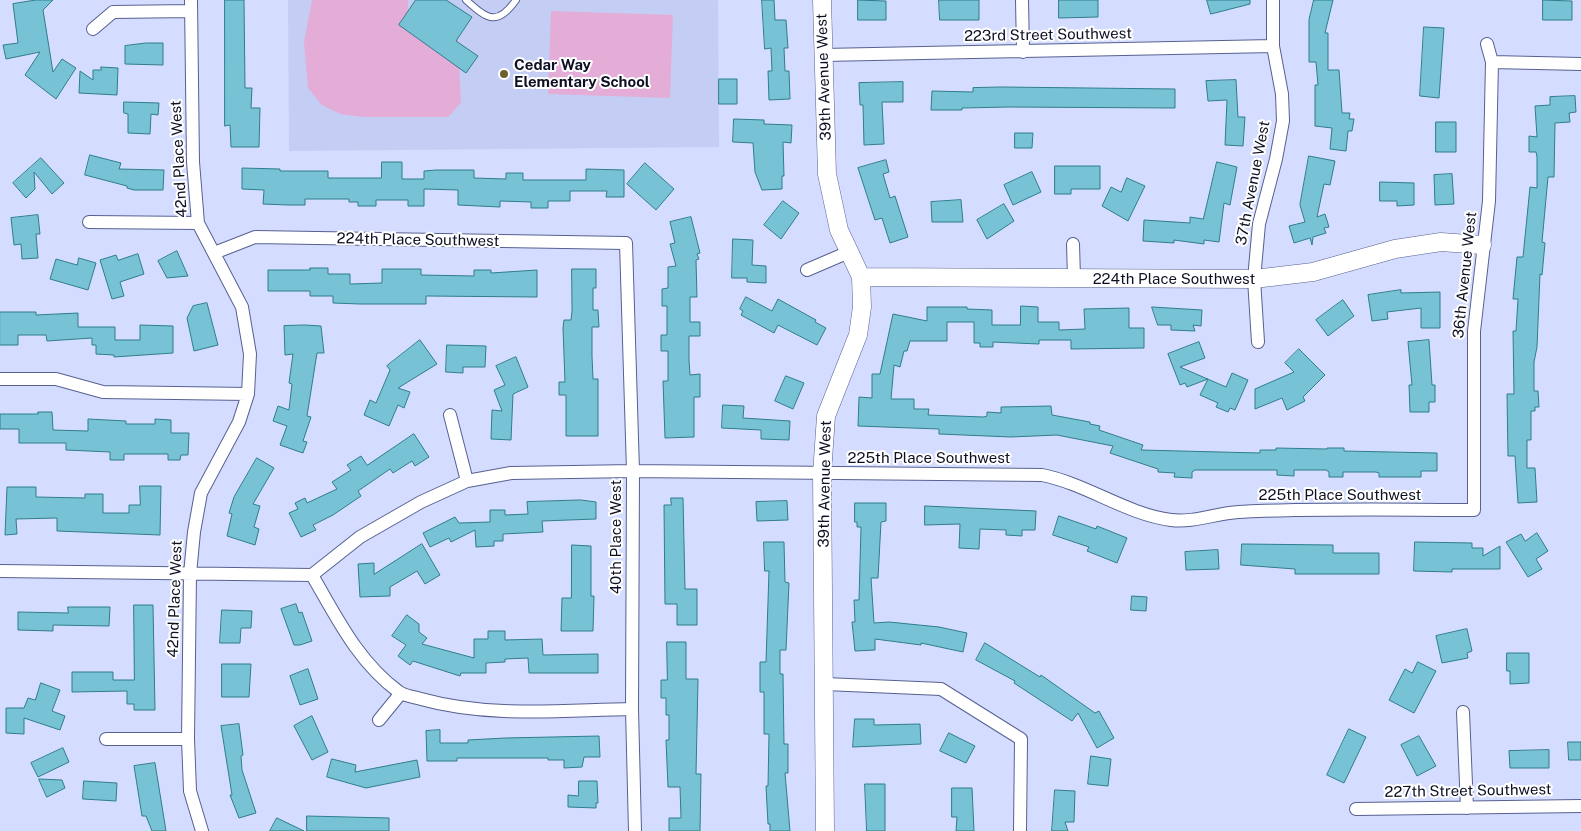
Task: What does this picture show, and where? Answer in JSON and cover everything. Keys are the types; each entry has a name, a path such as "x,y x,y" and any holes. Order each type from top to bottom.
{"street":[{"name":"39th Avenue West","path":"822,0 827,174 839,230 861,277 862,308 858,335 826,416 822,474 825,831"},
{"path":"1022,0 1023,52"},
{"name":"37th Avenue West","path":"1258,342 1254,279 1259,224 1276,159 1283,121 1282,94 1273,46 1273,0"},
{"path":"93,29 113,12 190,6"},
{"name":"42nd Place West","path":"190,6 192,162 198,223 242,307 250,354 248,394 236,430 201,493 194,532 190,574 188,739 190,791 202,831"},
{"name":"36th Avenue West","path":"1474,510 1474,331 1482,245 1489,201 1492,62 1487,44"},
{"name":"223rd Street Southwest","path":"823,55 1273,46"},
{"path":"1492,62 1580,64"},
{"path":"90,222 198,223"},
{"name":"224th Place Southwest","path":"214,253 256,237 626,242"},
{"name":"40th Place West","path":"626,242 633,471 632,709 635,831"},
{"name":"224th Place Southwest","path":"861,277 1254,279 1313,272 1395,249 1441,242 1482,245"},
{"path":"1073,244 1074,278"},
{"path":"807,270 849,252"},
{"path":"0,379 56,379 103,392 248,394"},
{"path":"450,415 467,481"},
{"name":"225th Place Southwest","path":"312,574 360,537 421,502 467,481 511,472 633,471 1042,475 1064,480 1149,515 1171,520 1191,520 1237,512 1474,510"},
{"path":"0,571 312,574 351,643 369,666 401,693 443,705 490,711 632,709"},
{"path":"825,684 941,689 1021,739 1020,831"},
{"path":"380,720 401,693"},
{"path":"1464,712 1467,808"},
{"path":"106,739 188,739"},
{"name":"227th Street Southwest","path":"1356,810 1581,806"}],"lane":[{"path":"466,0 484,16 495,18 504,14 516,0"}],"shaded area":[{"name":"Cedar Way Elementary School","path":"288,0 718,0 719,147 289,151"},
{"path":"312,0 408,0 408,11 458,40 461,103 448,117 363,117 340,114 322,105 308,88 304,42"},
{"path":"551,11 673,15 670,98 548,94"}],"building":[{"path":"36,0 53,0 43,10 53,72 62,59 76,68 56,99 25,75 40,52 6,59 3,45 18,43 13,4"},
{"path":"225,0 244,0 245,88 252,88 251,108 260,108 259,147 231,147 230,125 225,126"},
{"path":"416,0 446,0 472,17 456,41 478,56 466,73 399,25"},
{"path":"762,0 774,0 775,20 786,20 788,48 784,48 785,71 789,71 790,99 769,100 768,71 772,71 771,48 765,49"},
{"path":"858,0 886,1 886,20 858,20"},
{"path":"939,0 979,0 979,20 940,20"},
{"path":"1059,0 1098,0 1098,17 1059,18"},
{"path":"1207,0 1250,0 1250,4 1211,14"},
{"path":"1314,0 1333,0 1325,33 1328,33 1328,70 1339,70 1342,113 1350,113 1349,119 1354,119 1352,131 1348,131 1346,151 1330,149 1332,128 1315,126 1315,85 1318,85 1316,62 1309,62 1309,20"},
{"path":"1543,0 1572,1 1572,20 1543,20"},
{"path":"1424,27 1444,28 1439,98 1420,96"},
{"path":"163,43 163,65 125,64 125,46"},
{"path":"101,67 118,68 117,95 79,93 80,71 93,80 93,70 101,70"},
{"path":"719,79 737,79 737,104 719,104"},
{"path":"1236,80 1238,117 1245,117 1243,146 1225,145 1227,100 1208,101 1206,81"},
{"path":"903,82 903,102 882,102 884,144 864,145 863,105 860,105 859,83"},
{"path":"973,88 1175,89 1175,108 1009,107 931,110 932,91 973,92"},
{"path":"1575,96 1576,112 1569,113 1570,122 1555,123 1554,177 1548,177 1542,242 1545,243 1542,275 1540,274 1537,347 1534,362 1534,391 1538,391 1539,407 1535,407 1535,411 1531,411 1531,440 1527,440 1527,468 1535,468 1537,502 1518,503 1515,456 1508,456 1507,394 1514,394 1513,331 1516,331 1518,299 1513,299 1517,257 1523,257 1530,187 1537,188 1537,157 1536,152 1529,152 1529,136 1537,137 1535,106 1550,105 1550,97"},
{"path":"124,102 159,103 158,115 151,114 150,134 128,133 128,114 124,113"},
{"path":"734,119 764,120 764,124 792,125 791,143 783,142 784,176 782,176 782,189 762,190 755,172 753,143 733,142"},
{"path":"1436,122 1456,122 1456,152 1436,152"},
{"path":"1015,133 1033,133 1032,148 1015,148"},
{"path":"90,155 121,163 119,169 164,170 163,190 134,190 127,188 127,186 85,175"},
{"path":"1309,156 1335,161 1330,185 1324,184 1317,217 1325,214 1329,227 1324,228 1326,233 1313,237 1312,245 1310,238 1294,243 1289,226 1305,222 1300,205"},
{"path":"41,158 64,183 52,194 34,172 35,189 26,198 13,183"},
{"path":"886,160 889,172 883,174 890,198 895,196 908,237 890,243 882,218 875,220 858,168"},
{"path":"382,162 402,162 402,179 424,179 424,171 474,170 474,178 506,179 506,173 523,173 523,180 586,180 586,169 624,170 624,197 606,197 607,191 570,191 570,201 548,201 548,208 531,208 531,202 500,201 500,207 458,205 458,190 424,189 424,206 408,206 408,200 376,200 376,206 358,206 358,202 349,202 349,199 305,199 305,205 288,205 263,204 264,190 242,189 242,168 280,169 280,171 328,171 328,178 381,178"},
{"path":"1217,162 1237,167 1230,205 1224,203 1219,242 1204,240 1204,244 1174,240 1174,243 1143,241 1144,220 1190,223 1190,217 1203,219"},
{"path":"645,163 674,189 656,210 627,184"},
{"path":"1055,166 1100,166 1100,189 1071,189 1071,194 1055,194"},
{"path":"1032,172 1041,192 1013,205 1004,185"},
{"path":"1452,174 1454,204 1435,205 1434,175"},
{"path":"1127,178 1145,186 1128,221 1102,206 1111,187 1121,192"},
{"path":"1380,182 1414,183 1414,205 1397,206 1397,201 1380,201"},
{"path":"961,200 963,222 932,222 931,202"},
{"path":"783,201 799,213 781,239 764,225"},
{"path":"1004,204 1014,221 987,239 977,220"},
{"path":"38,215 40,234 36,234 38,258 22,259 21,244 14,245 11,218"},
{"path":"691,217 700,253 697,254 699,259 696,260 697,297 690,297 690,322 700,322 700,336 689,336 689,360 690,375 700,374 700,397 694,397 694,437 665,438 663,381 668,381 668,351 661,351 661,335 667,335 667,306 662,306 662,289 668,288 668,267 676,266 670,244 675,243 670,222"},
{"path":"733,239 753,240 752,265 766,266 766,283 747,282 747,278 732,278"},
{"path":"177,251 188,276 167,278 158,261"},
{"path":"138,254 144,274 120,282 124,296 112,299 100,260 116,255 118,260"},
{"path":"79,258 96,263 88,290 50,279 56,259 77,265"},
{"path":"310,268 328,268 328,274 350,274 350,284 382,283 382,269 421,269 421,275 474,276 474,270 491,270 491,273 537,270 537,297 426,296 426,304 360,304 333,303 333,296 310,296 310,291 268,291 268,270 310,270"},
{"path":"572,269 596,269 596,288 593,288 593,310 598,310 599,327 592,327 592,356 593,379 598,379 598,436 566,436 566,395 559,395 559,382 565,382 563,328 564,320 571,320"},
{"path":"1401,290 1401,293 1440,292 1440,328 1421,328 1421,308 1387,312 1388,319 1372,321 1368,295"},
{"path":"746,297 772,311 778,299 816,320 815,322 826,328 817,345 778,325 774,333 741,315 743,311 740,309"},
{"path":"1343,300 1354,316 1328,336 1316,320"},
{"path":"207,303 218,345 194,351 187,318 193,306"},
{"path":"1021,306 1038,307 1038,322 1059,322 1059,330 1085,329 1084,309 1129,308 1129,328 1144,328 1144,348 1071,349 1071,340 1039,340 1039,344 993,342 993,347 980,347 980,343 974,343 974,322 947,322 947,341 910,341 907,351 904,351 900,367 894,365 891,399 914,399 914,409 929,409 928,415 984,417 987,416 987,412 1001,413 1001,407 1051,406 1052,415 1090,422 1090,424 1100,426 1099,430 1143,445 1141,450 1260,453 1260,450 1276,450 1276,448 1344,448 1344,451 1437,453 1437,471 1421,471 1421,477 1379,477 1379,473 1376,472 1343,472 1343,477 1329,477 1329,472 1326,470 1294,470 1294,476 1277,475 1277,470 1195,470 1192,472 1192,478 1174,477 1175,473 1158,472 1158,469 1110,453 1113,446 1057,435 1011,437 939,434 939,429 858,426 859,397 872,398 872,374 880,374 893,314 927,321 927,307 967,307 967,309 992,310 992,325 1020,325"},
{"path":"1152,307 1202,310 1201,326 1193,325 1195,331 1171,330 1171,325 1158,325"},
{"path":"0,312 36,312 36,315 78,313 78,327 115,327 115,340 140,340 140,325 173,326 173,353 114,357 114,355 96,354 96,345 92,345 92,338 47,341 46,335 18,335 18,345 0,345"},
{"path":"284,326 321,326 324,353 317,353 307,416 311,417 303,441 307,442 303,453 280,445 287,426 273,421 278,406 289,410 292,384 289,383 293,354 285,355"},
{"path":"420,340 437,364 398,388 410,392 404,408 398,405 389,426 364,415 370,400 376,403 390,370 387,366"},
{"path":"1429,340 1432,385 1435,385 1435,402 1429,402 1429,412 1410,412 1409,385 1412,385 1408,342"},
{"path":"1199,342 1205,358 1180,367 1208,379 1187,387 1185,383 1180,385 1168,354"},
{"path":"447,345 486,346 485,367 463,367 463,373 446,372"},
{"path":"1299,349 1325,375 1303,397 1305,401 1287,410 1282,398 1255,409 1255,389 1294,372 1285,363"},
{"path":"516,357 528,387 513,394 511,440 491,439 492,410 502,411 494,390 505,385 496,366"},
{"path":"1232,373 1248,380 1235,410 1230,408 1228,412 1216,407 1218,403 1200,395 1208,379 1226,387"},
{"path":"786,376 804,383 793,409 775,401"},
{"path":"723,405 744,406 743,418 790,421 789,440 761,439 761,430 722,428"},
{"path":"38,412 52,412 53,430 88,431 88,419 126,421 126,424 155,424 155,419 171,420 171,433 189,433 188,455 181,455 180,460 168,460 168,454 124,454 124,460 110,460 110,452 66,450 66,443 19,443 19,429 0,429 0,414 38,414"},
{"path":"414,434 429,457 415,466 412,461 393,473 390,469 358,491 361,496 333,515 313,525 316,530 301,537 289,513 298,509 295,503 305,498 307,503 337,489 332,482 351,470 347,465 361,456 367,465"},
{"path":"257,458 274,468 253,504 260,506 254,527 259,529 255,545 227,536 232,514 229,513 234,497"},
{"path":"140,486 161,486 160,535 57,531 57,518 16,519 17,534 5,535 7,487 36,487 36,497 85,498 85,494 103,494 103,513 129,513 129,505 140,505"},
{"path":"671,498 683,498 685,589 697,589 697,625 677,625 677,604 665,604 664,505 671,505"},
{"path":"581,500 596,502 596,519 542,521 543,532 503,534 503,541 494,541 494,546 476,547 475,530 451,542 449,538 430,547 423,533 455,517 459,523 490,522 490,510 505,510 505,515 528,514 527,502"},
{"path":"787,501 788,520 757,521 756,502"},
{"path":"855,503 886,503 886,521 881,522 878,578 871,578 874,623 889,622 939,627 967,633 963,652 921,643 921,645 875,639 875,650 855,651 852,622 855,622 854,600 859,600 861,527 857,527 857,522 855,522"},
{"path":"925,506 1036,511 1035,530 1022,530 1022,536 1006,535 1006,530 980,529 979,549 959,548 960,524 925,525"},
{"path":"1059,516 1096,529 1097,526 1127,538 1117,563 1087,551 1089,547 1053,535"},
{"path":"1537,533 1548,551 1536,559 1542,569 1528,577 1506,542 1521,534 1525,541"},
{"path":"764,542 784,542 785,582 789,583 786,650 780,650 780,674 783,674 784,744 788,744 788,773 785,773 790,831 770,831 770,824 768,824 766,786 768,786 769,734 764,734 764,692 760,692 760,662 766,662 769,571 765,571"},
{"path":"1415,542 1472,543 1472,548 1483,548 1483,556 1500,546 1500,569 1452,569 1452,572 1414,571"},
{"path":"422,544 440,575 425,584 417,571 390,587 390,596 360,597 358,564 374,563 374,574"},
{"path":"1242,544 1333,545 1333,553 1379,553 1379,574 1295,574 1295,569 1241,565"},
{"path":"572,545 591,546 591,596 594,596 593,631 561,631 562,598 571,598"},
{"path":"1218,550 1219,569 1186,570 1185,552"},
{"path":"1132,596 1147,597 1146,611 1131,610"},
{"path":"296,604 299,613 302,612 312,641 300,645 294,645 281,609"},
{"path":"134,605 153,605 155,710 134,710 134,704 127,704 127,691 72,692 72,672 113,672 113,680 134,680"},
{"path":"68,607 110,607 109,626 53,625 53,631 18,630 18,612 68,613"},
{"path":"222,610 252,611 251,628 241,628 240,643 220,643"},
{"path":"407,615 419,624 419,632 427,638 422,644 474,658 474,639 488,639 488,631 505,631 505,640 542,639 543,655 598,654 598,673 529,673 528,658 505,659 505,662 486,663 486,673 461,673 460,676 413,661 410,665 398,656 406,645 392,636"},
{"path":"1467,629 1472,651 1467,653 1468,658 1442,663 1436,636"},
{"path":"667,642 686,642 686,679 698,679 696,774 701,774 700,831 669,831 669,818 681,818 680,787 668,787 666,740 669,740 669,715 666,715 666,698 661,698 661,680 667,680"},
{"path":"985,643 1040,677 1041,675 1095,713 1099,711 1114,738 1097,748 1078,713 1072,721 1014,683 1015,681 976,660"},
{"path":"1507,653 1529,653 1529,683 1510,684 1510,671 1507,671"},
{"path":"1418,662 1436,671 1414,713 1389,700 1405,669 1412,673"},
{"path":"222,664 251,664 249,697 222,697"},
{"path":"308,669 318,699 300,705 290,676"},
{"path":"41,683 60,690 52,711 65,716 60,730 24,718 24,734 6,733 6,708 24,708 28,698 35,700"},
{"path":"312,716 328,752 312,760 294,726"},
{"path":"855,719 874,719 874,725 920,724 921,744 853,747"},
{"path":"239,724 243,755 241,756 242,770 256,813 239,818 230,795 232,795 221,726"},
{"path":"1349,729 1366,737 1344,783 1327,775"},
{"path":"440,730 440,743 468,743 468,740 505,738 599,736 600,757 584,757 582,767 564,768 564,760 548,760 548,758 457,758 457,761 427,761 426,731"},
{"path":"949,733 975,746 966,763 940,751"},
{"path":"1419,736 1436,766 1417,776 1401,745"},
{"path":"1568,742 1581,742 1581,760 1569,760"},
{"path":"63,748 69,762 38,777 31,763"},
{"path":"1549,750 1549,768 1510,768 1509,751"},
{"path":"1091,756 1111,759 1108,786 1088,784"},
{"path":"332,759 356,765 355,772 417,760 420,777 366,788 327,777"},
{"path":"155,763 166,831 152,831 146,816 142,816 134,766"},
{"path":"39,779 62,780 65,788 47,797"},
{"path":"84,781 117,783 116,801 83,799"},
{"path":"579,781 597,781 598,803 596,803 596,808 568,807 568,795 578,796"},
{"path":"865,784 885,784 885,831 867,831"},
{"path":"952,788 972,788 974,831 956,831 957,817 952,817"},
{"path":"1055,790 1075,791 1074,822 1065,822 1068,831 1052,831"},
{"path":"307,816 389,818 389,831 307,831"},
{"path":"277,818 304,831 270,831"}],"place":[{"name":"Cedar Way Elementary School","path":"504,74"}]}
